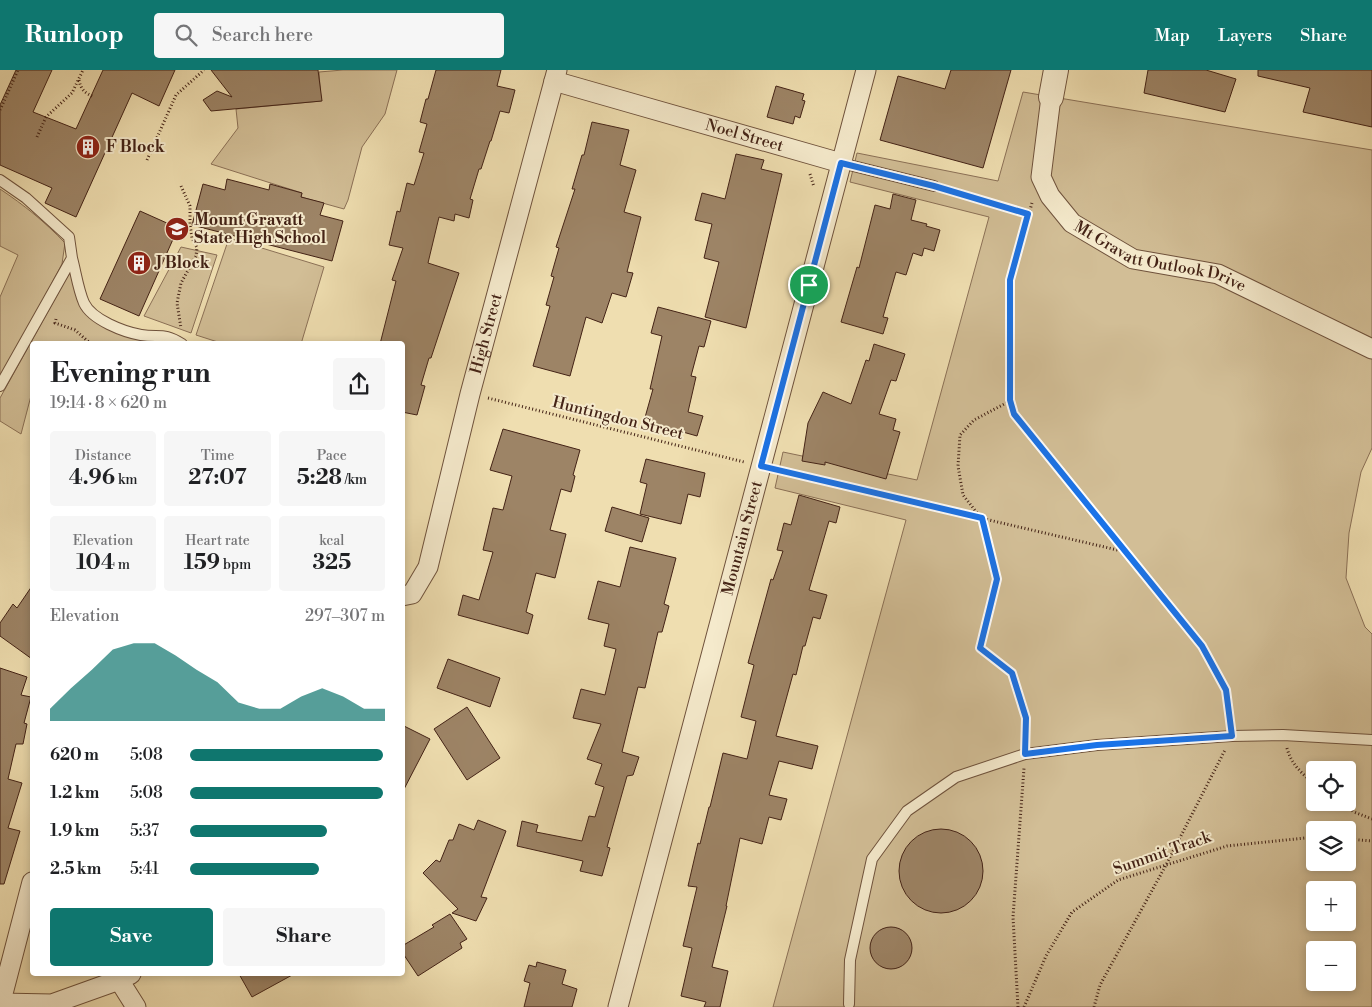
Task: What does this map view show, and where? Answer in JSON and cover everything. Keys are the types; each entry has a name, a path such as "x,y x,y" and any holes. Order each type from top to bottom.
{"street":[{"name":"Mountain Street","path":"618,1007 866,70"},
{"path":"1041,177 1056,70"},
{"name":"Noel Street","path":"556,75 841,163"},
{"name":"High Street","path":"407,595 428,567 470,394 556,75"},
{"name":"Mt Gravatt Outlook Drive","path":"1041,177 1050,196 1072,224 1133,259 1218,274 1372,349"},
{"path":"30,890 0,1004 52,1004 125,977 136,1007"}],"lane":[{"name":"Noel Street","path":"841,163 934,186"},
{"path":"0,180 26,198 69,237 72,258 85,305 100,320 121,330 141,336 165,336 182,339"},
{"path":"0,386 72,258"},
{"path":"849,1004 850,960 872,859 907,811 956,777 1025,754 1097,745 1232,736 1372,740"}],"path":[{"path":"0,110 18,70"},
{"path":"37,137 46,117 72,93 83,70"},
{"path":"147,160 176,95 204,70"},
{"path":"79,79 81,88 86,94 94,97"},
{"path":"1041,177 1028,214 1010,280 1010,400 1014,414 1202,646 1226,690 1232,736 1166,865 1100,985 1094,1007"},
{"path":"181,186 190,206 192,238 197,248 196,256 181,283 177,303 182,339"},
{"path":"934,186 1028,214"},
{"path":"65,326 75,330 88,341"},
{"name":"Huntingdon Street","path":"470,394 761,466 1126,552"},
{"path":"1010,400 974,420 960,435 958,466 963,495 982,518 997,579 980,648 1012,673 1026,718 1013,917 1018,1007"},
{"path":"1283,736 1289,755 1300,773 1306,777"},
{"path":"1353,811 1372,819"},
{"name":"Summit Track","path":"1024,1007 1046,956 1072,912 1118,880 1227,846 1306,838"},
{"path":"1356,840 1372,841"}],"shaded area":[{"path":"397,70 385,114 362,147 344,209 301,197 302,193 211,164 238,128 236,109 321,101 319,72"},
{"path":"1023,92 1372,150 1372,448 1361,472 1349,533 1346,578 1365,627 1372,634 1372,1007 773,1007 906,520 775,488 783,452 917,480 989,217 850,182 857,153 998,181"},
{"path":"0,189 34,214 65,243 62,264 0,380 0,297 18,255 0,246"},
{"path":"229,238 324,267 302,341 215,341 196,335"},
{"path":"181,247 217,255 191,333 144,316"},
{"path":"71,270 98,323 166,338 171,341 32,341"},
{"path":"30,344 30,400 21,434 0,421 0,398"}],"building":[{"path":"16,70 52,70 33,112 76,129 103,70 175,70 159,106 132,93 76,217 45,203 52,188 0,165 0,105"},
{"path":"211,70 318,70 322,101 211,111 203,100 217,91 232,97"},
{"path":"436,70 501,70 497,86 515,90 509,113 500,111 481,169 479,169 470,199 473,200 469,218 455,214 454,221 439,217 428,263 459,273 421,385 425,386 417,415 405,413 405,341 381,341 396,281 392,280 403,248 389,245 397,211 400,212 407,183 414,185 424,153 419,152 427,124 420,122 426,99 428,99"},
{"path":"951,70 1011,70 983,168 880,140 898,76 945,89"},
{"path":"1148,70 1206,70 1236,79 1225,112 1144,93"},
{"path":"1258,70 1372,70 1372,127 1303,112 1310,88 1258,76"},
{"path":"776,86 804,94 802,100 805,101 800,118 795,116 793,124 767,117"},
{"path":"592,122 629,130 620,165 636,170 624,212 641,217 627,272 633,273 626,297 612,293 602,323 586,317 570,376 533,366 550,306 546,305 554,277 551,276 559,248 556,247 575,189 572,189 582,155 584,155"},
{"path":"736,154 764,160 761,169 782,174 746,328 705,317 719,262 704,258 712,224 695,220 702,193 725,199"},
{"path":"227,179 269,190 270,184 302,193 301,197 324,203 320,215 343,221 332,261 192,225 203,184 225,190"},
{"path":"893,194 916,200 911,220 940,230 934,251 924,248 922,256 913,253 906,275 896,272 883,317 888,318 883,334 841,322 857,267 859,268 875,205 890,209"},
{"name":"J Block","path":"140,211 178,228 139,316 100,299"},
{"path":"658,307 711,321 704,347 699,346 691,376 696,377 688,412 703,416 697,436 644,421 653,389 650,389 662,336 651,333"},
{"path":"874,344 905,354 896,381 891,380 879,414 896,419 893,430 900,432 886,479 825,462 825,465 802,461 808,423 823,392 851,404 866,360 869,361"},
{"path":"503,429 580,450 573,475 575,476 571,492 561,489 550,530 566,534 555,578 536,573 526,612 533,615 528,634 458,615 463,595 479,600 493,552 483,550 493,508 503,510 512,476 490,470"},
{"path":"646,459 705,473 700,497 688,494 681,524 640,514 647,484 640,482"},
{"path":"799,495 840,507 836,523 829,521 809,590 827,595 820,619 813,617 796,675 793,674 776,736 818,746 812,769 779,761 769,795 787,799 781,820 769,817 762,844 740,838 727,906 712,967 728,971 720,1007 704,1007 706,1002 681,996 692,948 683,946 697,887 688,886 723,753 747,759 756,721 741,717 754,665 748,663 771,579 773,580 783,551 777,550 784,523 791,525"},
{"path":"612,507 649,518 642,542 605,531"},
{"path":"630,547 676,558 664,604 669,606 662,632 658,632 645,688 638,687 622,752 639,757 633,775 627,776 607,847 610,848 602,876 580,871 583,861 517,846 522,821 538,825 536,832 582,841 589,816 595,817 604,787 595,784 602,764 587,759 601,724 573,718 581,689 605,695 616,649 604,646 609,624 588,619 598,581 620,587"},
{"path":"30,589 30,658 0,636 0,623 13,604 17,608"},
{"path":"448,659 500,678 490,707 437,688"},
{"path":"0,668 27,677 21,695 30,697 30,701 24,723 27,724 23,744 16,744 8,779 22,783 8,828 20,831 4,884 0,884"},
{"path":"467,707 500,758 467,780 434,729"},
{"path":"405,726 430,739 405,787"},
{"path":"478,820 506,831 481,897 487,898 476,921 452,913 458,909 423,873 436,860 440,862 449,840 453,840 459,824 474,830"},
{"path":"941,829 957,832 971,841 980,855 983,871 980,887 971,901 957,910 941,913 925,910 911,901 902,887 899,871 902,855 911,841 925,832"},
{"path":"450,914 467,939 460,943 462,948 418,976 405,956 405,944 434,927 432,925"},
{"path":"891,927 906,933 912,948 906,963 891,969 876,963 870,948 876,933"},
{"path":"537,962 566,970 562,984 577,989 572,1007 524,1007 530,983 524,981 529,965 536,967"},
{"path":"240,976 290,976 252,997"}],"place":[{"name":"F Block","path":"88,147"},
{"name":"Mount Gravatt State High School","path":"177,229"},
{"name":"J Block","path":"139,263"}],"route":[{"path":"841,163 934,186 1028,214 1010,280 1010,400 1014,414 1202,646 1226,690 1232,736 1097,745 1025,754 1026,718 1012,673 980,648 997,579 982,518 761,466 809,285 841,163"}]}
